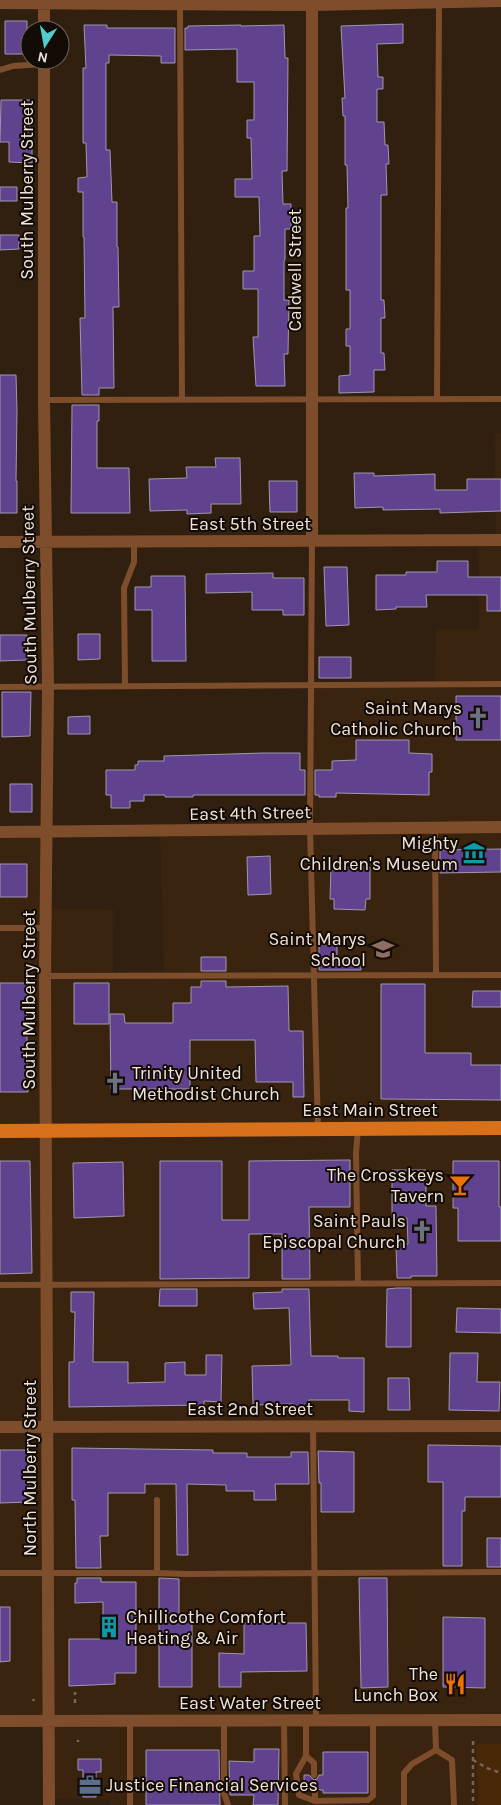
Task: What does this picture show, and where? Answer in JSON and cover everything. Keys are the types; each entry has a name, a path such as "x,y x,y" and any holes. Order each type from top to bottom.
{"main road":[{"name":"East Main Street","path":"0,1130 501,1128"}],"street":[{"path":"0,3 180,4 501,1"},
{"path":"44,2 44,20"},
{"name":"Caldwell Street","path":"312,2 312,541"},
{"name":"South Mulberry Street","path":"44,70 44,400 48,686 45,976 47,1130"},
{"name":"East 5th Street","path":"0,542 501,540"},
{"name":"East 4th Street","path":"0,832 501,827"},
{"name":"North Mulberry Street","path":"47,1130 49,1805"},
{"name":"East 2nd Street","path":"0,1427 501,1426"},
{"name":"East Water Street","path":"0,1721 501,1720"}],"lane":[{"path":"435,2 437,399"},
{"path":"180,4 182,400"},
{"path":"0,70 20,65"},
{"path":"44,400 501,399"},
{"path":"312,541 310,829 318,1129"},
{"path":"125,686 124,588 134,562 134,542"},
{"path":"0,687 501,684"},
{"path":"435,828 436,975"},
{"path":"0,928 46,928"},
{"path":"45,976 501,975"},
{"path":"358,1128 356,1153 358,1283"},
{"path":"0,1285 501,1283"},
{"path":"313,1426 315,1573 311,1720 306,1756 296,1774 299,1795 327,1803 361,1802 373,1796 373,1720"},
{"path":"157,1500 157,1573"},
{"path":"0,1573 501,1572"},
{"path":"224,1720 224,1793 228,1805"},
{"path":"284,1720 285,1805"},
{"path":"436,1720 436,1750"},
{"path":"130,1721 130,1805"},
{"path":"404,1805 404,1773 412,1764 436,1750"},
{"path":"436,1750 452,1760 454,1805"},
{"path":"306,1756 314,1763 314,1775"},
{"path":"315,1791 315,1801"}],"path":[{"path":"75,1703 76,1692"},
{"path":"472,1741 473,1805"},
{"path":"473,1760 486,1768 501,1773"}],"shaded area":[{"path":"494,433 501,433 501,1744 476,1744 478,1805 110,1805 110,1800 44,1799 44,1725 0,1725 0,832 47,831 46,909 114,910 113,972 164,971 160,831 310,829 311,685 435,684 436,629 479,629 478,540 496,539"},
{"path":"476,1744 501,1744 501,1805 478,1805"}],"building":[{"path":"5,21 20,21 20,54 5,54"},
{"path":"403,24 403,43 377,44 378,77 383,77 383,89 377,89 377,122 384,122 385,145 388,145 389,164 386,164 387,195 381,195 381,300 384,300 385,318 381,318 381,353 384,353 385,370 374,370 374,392 339,393 339,376 350,375 350,346 346,346 346,329 350,329 350,290 346,290 346,208 348,208 347,165 345,165 345,116 343,116 342,98 345,98 341,26"},
{"path":"84,25 107,25 107,28 175,28 175,63 161,63 161,56 109,55 109,63 106,63 106,150 110,150 112,202 117,202 119,307 113,307 114,388 99,388 99,395 82,395 80,318 85,318 84,237 83,192 78,192 78,178 87,177 86,143 83,143 83,68 86,68"},
{"path":"284,25 285,58 288,58 287,171 282,171 283,204 291,204 291,229 285,229 284,300 289,300 288,354 284,354 285,386 256,386 253,337 258,337 258,289 243,289 243,271 254,271 254,236 260,236 259,197 235,197 235,179 252,179 251,138 247,138 247,120 254,120 254,82 237,82 237,49 185,50 185,28 188,28 188,26"},
{"path":"1,100 30,100 32,163 9,162 9,142 0,142"},
{"path":"0,187 17,187 17,201 0,201"},
{"path":"0,235 19,235 19,249 0,250"},
{"path":"0,375 16,375 17,513 0,513"},
{"path":"72,405 99,405 97,468 129,468 130,513 71,513"},
{"path":"215,458 240,458 241,504 211,504 211,513 187,514 187,510 150,511 149,479 187,478 186,467 216,467"},
{"path":"354,473 374,473 374,476 435,474 435,490 467,490 467,479 501,479 501,511 440,513 440,509 383,510 383,507 355,508"},
{"path":"269,481 297,481 297,512 270,512"},
{"path":"437,561 468,561 468,577 501,577 501,611 487,611 487,595 426,595 427,607 396,607 396,609 376,610 376,575 406,575 406,572 437,572"},
{"path":"324,567 347,567 349,625 326,626"},
{"path":"273,573 273,578 304,578 304,615 283,615 283,610 252,610 252,592 206,593 206,574"},
{"path":"151,576 185,576 186,661 152,661 152,610 135,610 135,587 151,587"},
{"path":"78,634 100,634 100,659 78,660"},
{"path":"0,635 27,635 27,660 0,661"},
{"path":"319,657 351,657 351,678 319,678"},
{"path":"2,692 31,692 30,736 2,737"},
{"name":"Saint Marys Catholic Church","path":"456,696 501,696 501,740 456,740"},
{"path":"90,716 90,734 68,734 68,717"},
{"path":"356,740 409,740 409,753 432,754 432,772 429,772 429,795 336,793 336,797 319,797 319,795 315,795 315,770 332,770 332,761 356,760"},
{"path":"300,753 300,770 305,770 305,795 193,795 193,797 165,797 165,795 144,795 144,801 130,801 130,808 111,808 111,795 106,795 106,770 135,770 135,765 138,765 138,761 164,761 164,756"},
{"path":"10,784 32,784 32,812 10,812"},
{"path":"501,849 501,872 440,873 440,850"},
{"path":"270,856 271,894 248,895 247,857"},
{"path":"0,864 27,864 27,897 0,897"},
{"path":"331,867 370,867 370,899 366,899 365,910 334,909 334,899 330,899"},
{"path":"319,945 337,945 337,959 361,959 361,970 319,970"},
{"path":"201,957 226,957 226,971 201,971"},
{"path":"201,981 226,981 226,987 288,986 289,1031 303,1031 304,1097 293,1097 293,1082 256,1082 255,1040 190,1040 190,1089 111,1089 110,1014 124,1014 125,1023 173,1023 173,1003 191,1003 191,987 201,987"},
{"path":"0,983 26,983 28,1092 0,1092"},
{"path":"74,983 109,983 109,1024 74,1024"},
{"path":"381,984 425,984 425,1053 471,1053 471,1065 501,1065 501,1100 381,1099"},
{"path":"473,991 501,991 501,1007 472,1007"},
{"path":"350,1160 350,1207 309,1207 310,1279 282,1279 282,1234 249,1234 249,1278 160,1279 160,1161 222,1161 222,1220 249,1220 249,1161"},
{"path":"0,1161 30,1161 32,1273 0,1274"},
{"path":"453,1161 499,1161 501,1241 458,1241 458,1208 453,1208"},
{"path":"123,1162 124,1216 74,1218 73,1163"},
{"name":"Saint Pauls Episcopal Church","path":"392,1170 426,1170 426,1206 436,1206 437,1276 397,1278 396,1244 408,1244 407,1218 392,1218"},
{"path":"411,1288 411,1347 386,1347 387,1289"},
{"path":"160,1289 197,1289 197,1306 159,1306"},
{"path":"282,1289 309,1289 311,1356 364,1358 364,1412 349,1411 349,1400 309,1400 309,1414 293,1414 293,1404 253,1405 252,1366 291,1365 289,1308 254,1309 253,1293 282,1292"},
{"path":"71,1292 94,1292 93,1362 128,1362 128,1383 165,1382 165,1363 185,1362 185,1375 206,1375 206,1355 222,1355 221,1402 204,1401 204,1405 69,1407 69,1362 74,1362 75,1312 71,1312"},
{"path":"457,1308 501,1309 501,1333 456,1332"},
{"path":"450,1353 478,1353 477,1382 500,1382 499,1411 449,1410"},
{"path":"388,1378 409,1378 410,1410 388,1410"},
{"path":"428,1445 501,1446 501,1497 465,1497 465,1511 462,1511 462,1566 443,1566 443,1482 428,1482"},
{"path":"72,1448 213,1450 213,1453 247,1453 247,1457 291,1457 291,1452 308,1452 309,1484 275,1484 276,1500 254,1500 254,1491 226,1491 226,1485 187,1484 188,1555 177,1555 176,1484 145,1484 145,1493 108,1493 108,1536 100,1536 101,1568 76,1568 75,1500 72,1500"},
{"path":"0,1450 29,1450 30,1502 0,1503"},
{"path":"318,1451 354,1452 354,1512 321,1512"},
{"path":"487,1538 501,1538 501,1567 487,1567"},
{"path":"77,1578 101,1578 101,1582 136,1582 136,1673 115,1673 115,1684 69,1686 69,1639 103,1639 103,1602 75,1603 75,1583 77,1583"},
{"path":"159,1578 179,1579 179,1616 192,1616 192,1687 159,1687"},
{"path":"359,1578 387,1578 388,1687 361,1688"},
{"path":"0,1607 10,1607 10,1661 0,1662"},
{"path":"443,1617 485,1618 485,1688 443,1687"},
{"path":"244,1623 306,1623 307,1671 241,1672 241,1687 219,1687 219,1653 244,1654"},
{"path":"254,1749 279,1749 278,1805 253,1805 254,1795 230,1795 229,1761 254,1762"},
{"path":"146,1750 219,1750 220,1805 146,1805"},
{"path":"323,1752 368,1752 368,1793 323,1793 323,1790 315,1786 310,1790 304,1790 304,1775 309,1775 314,1780 319,1775 323,1775"},
{"name":"Justice Financial Services","path":"78,1759 101,1759 101,1772 96,1772 96,1797 83,1797 83,1770 78,1770"}],"place":[{"name":"Saint Marys Catholic Church","path":"478,718"},
{"name":"Mighty Children's Museum","path":"474,853"},
{"name":"Saint Marys School","path":"383,949"},
{"name":"Trinity United Methodist Church","path":"115,1083"},
{"name":"The Crosskeys Tavern","path":"460,1185"},
{"name":"Saint Pauls Episcopal Church","path":"422,1231"},
{"name":"Chillicothe Comfort Heating & Air","path":"109,1627"},
{"name":"The Lunch Box","path":"455,1684"},
{"name":"Justice Financial Services","path":"90,1785"}]}
